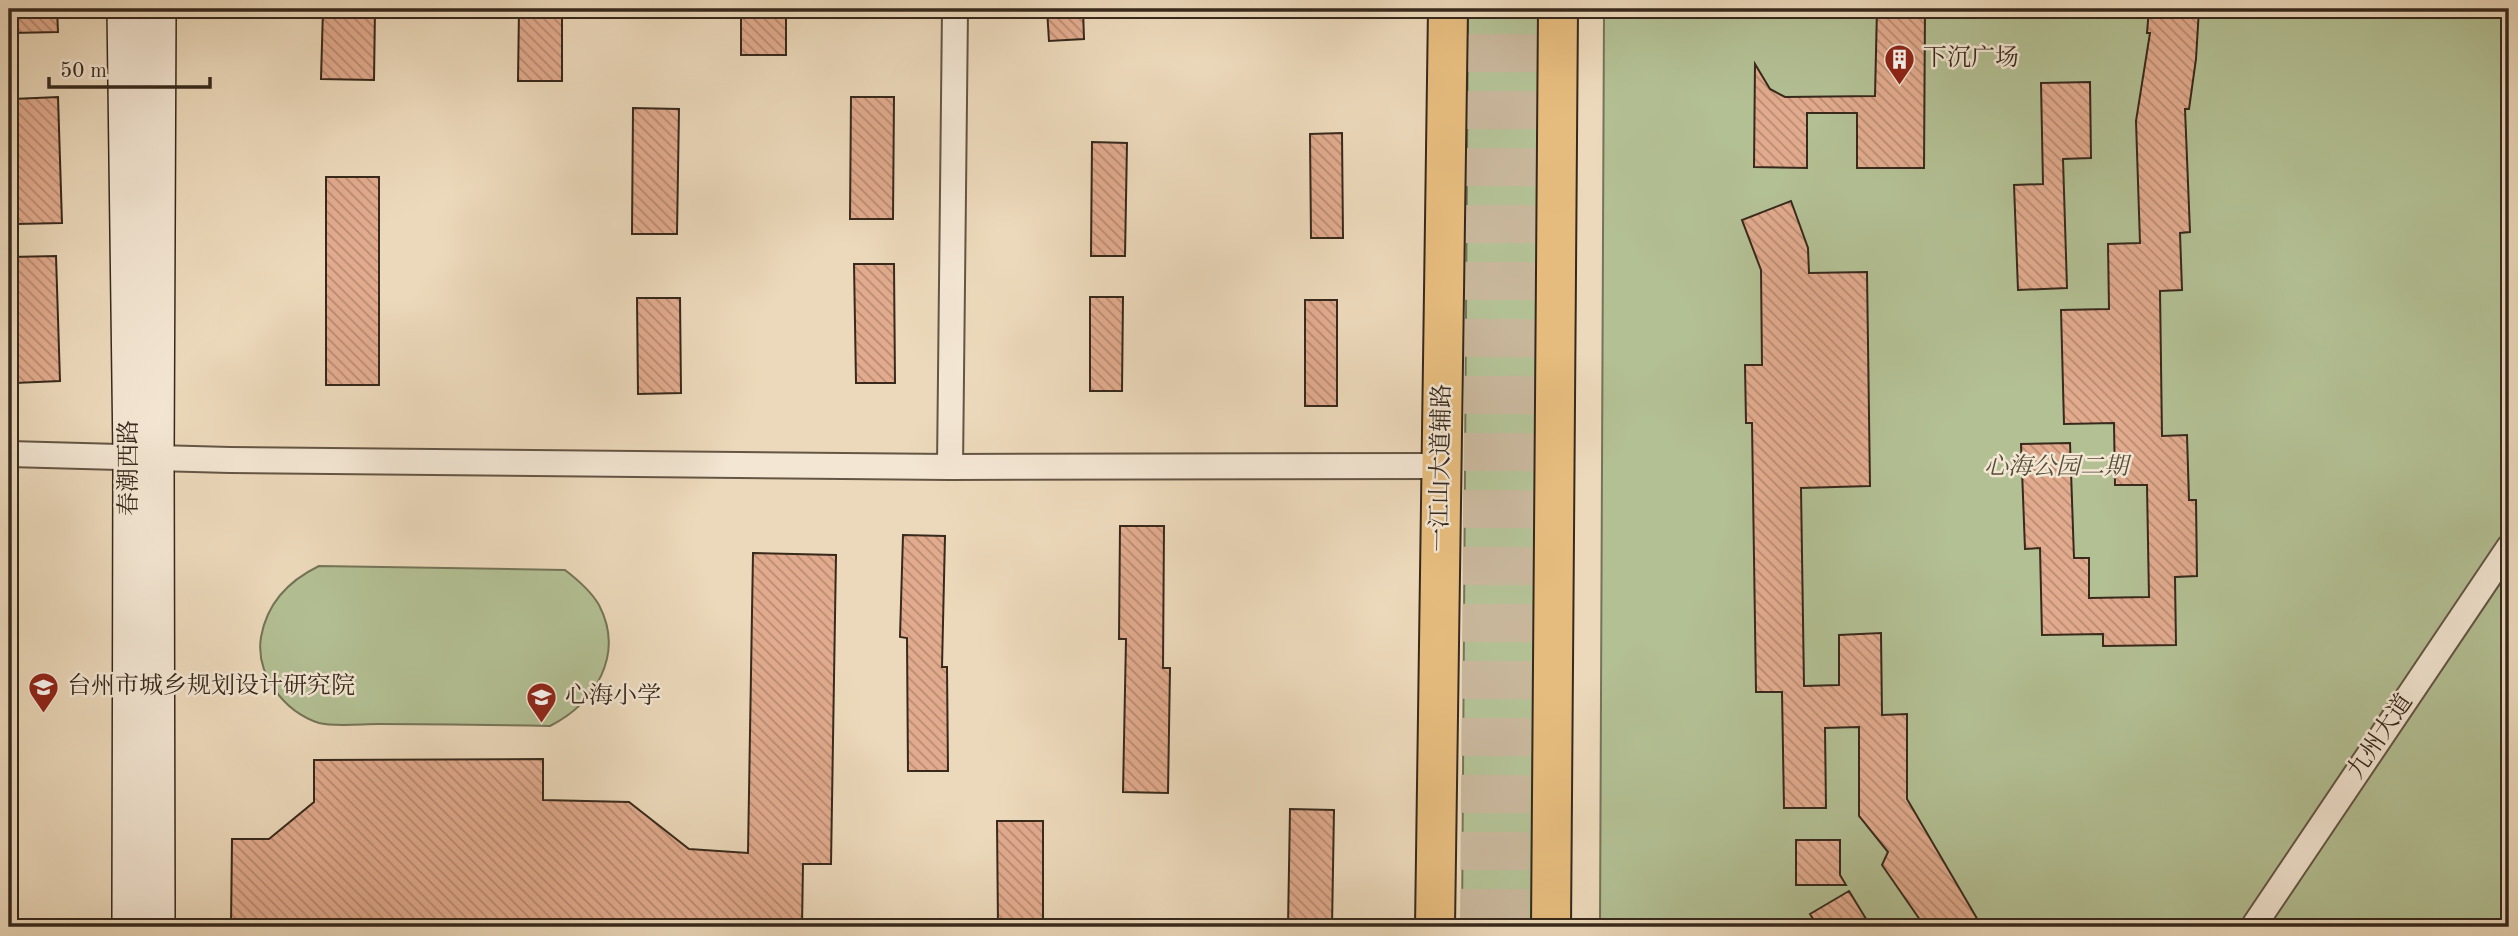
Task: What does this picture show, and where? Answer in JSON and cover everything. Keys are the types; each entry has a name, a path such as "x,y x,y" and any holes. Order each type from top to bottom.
{"main road":[{"name":"春潮西路","path":"125,9 143,457 157,927"},
{"name":"春潮西路","path":"130,927 158,9"},
{"name":"一江山大道辅路","path":"1435,927 1448,9"},
{"path":"1551,927 1558,9"}],"street":[{"path":"950,467 955,9"},
{"path":"9,454 950,467 1442,466"},
{"name":"九州大道","path":"2253,927 2509,547"}],"green space":[{"path":"1468,9 1542,9 1536,927 1462,927"},
{"name":"心海公园二期","path":"1604,9 2509,9 2509,927 1600,927"},
{"path":"319,566 565,570 592,595 606,624 609,642 601,676 580,704 550,726 340,725 319,723 306,718 284,701 268,678 260,651 261,637 268,614 281,594"}],"building":[{"path":"11,9 57,9 58,32 12,33"},
{"path":"323,9 375,9 374,80 321,79"},
{"path":"519,9 562,9 562,81 518,81"},
{"path":"741,9 786,9 786,55 741,55"},
{"path":"1047,9 1083,9 1084,39 1049,41"},
{"name":"下沉广场","path":"1877,9 1925,9 1924,168 1857,168 1857,113 1807,113 1807,168 1754,167 1755,64 1770,89 1785,97 1875,96"},
{"path":"2149,9 2199,9 2189,109 2185,109 2190,232 2180,233 2182,290 2160,291 2162,436 2187,435 2189,500 2196,500 2197,576 2175,577 2176,645 2103,646 2103,634 2042,635 2040,548 2025,549 2021,444 2070,443 2074,558 2089,558 2089,598 2149,597 2147,485 2115,485 2114,423 2064,424 2061,310 2109,309 2108,244 2140,243 2136,121 2150,33 2147,33"},
{"path":"2090,82 2091,158 2063,159 2067,288 2018,290 2014,185 2043,184 2041,83"},
{"path":"58,97 62,223 17,224 13,99"},
{"path":"851,97 894,97 893,219 850,219"},
{"path":"633,108 679,109 677,234 632,234"},
{"path":"1342,133 1343,238 1311,238 1310,134"},
{"path":"1092,142 1127,143 1125,256 1091,256"},
{"path":"326,177 379,177 379,385 326,385"},
{"path":"1791,201 1808,248 1809,273 1867,272 1870,486 1801,488 1804,686 1839,685 1839,635 1881,633 1882,715 1907,714 1907,799 1982,927 1925,927 1882,865 1888,852 1859,816 1859,727 1825,728 1826,808 1784,808 1782,692 1756,692 1752,423 1746,423 1745,365 1762,365 1761,270 1742,220"},
{"path":"56,256 60,381 15,383 11,257"},
{"path":"854,264 894,264 895,383 856,383"},
{"path":"1090,297 1123,297 1122,391 1090,391"},
{"path":"637,298 680,298 681,393 638,394"},
{"path":"1305,300 1337,300 1337,406 1305,406"},
{"path":"1120,526 1164,526 1163,668 1170,668 1168,793 1123,792 1126,639 1119,639"},
{"path":"903,535 945,536 942,667 947,667 948,771 908,771 907,638 900,637"},
{"path":"753,553 836,555 831,864 803,864 802,927 755,927 755,921 621,920 621,927 574,927 574,922 450,921 450,927 403,927 403,921 279,920 279,927 231,927 232,839 269,839 314,802 314,760 543,759 543,800 629,802 689,849 748,853"},
{"path":"1290,809 1334,810 1332,927 1288,927"},
{"path":"997,821 1043,821 1043,927 998,927"},
{"path":"1796,840 1840,840 1840,875 1846,885 1796,885"},
{"path":"1849,891 1871,927 1818,927 1810,914"}],"tunnel":[{"path":"1479,927 1486,9"},
{"path":"1509,927 1521,9"}],"place":[{"name":"下沉广场","path":"1900,86"},
{"name":"台州市城乡规划设计研究院","path":"44,714"},
{"name":"心海小学","path":"542,724"}]}
